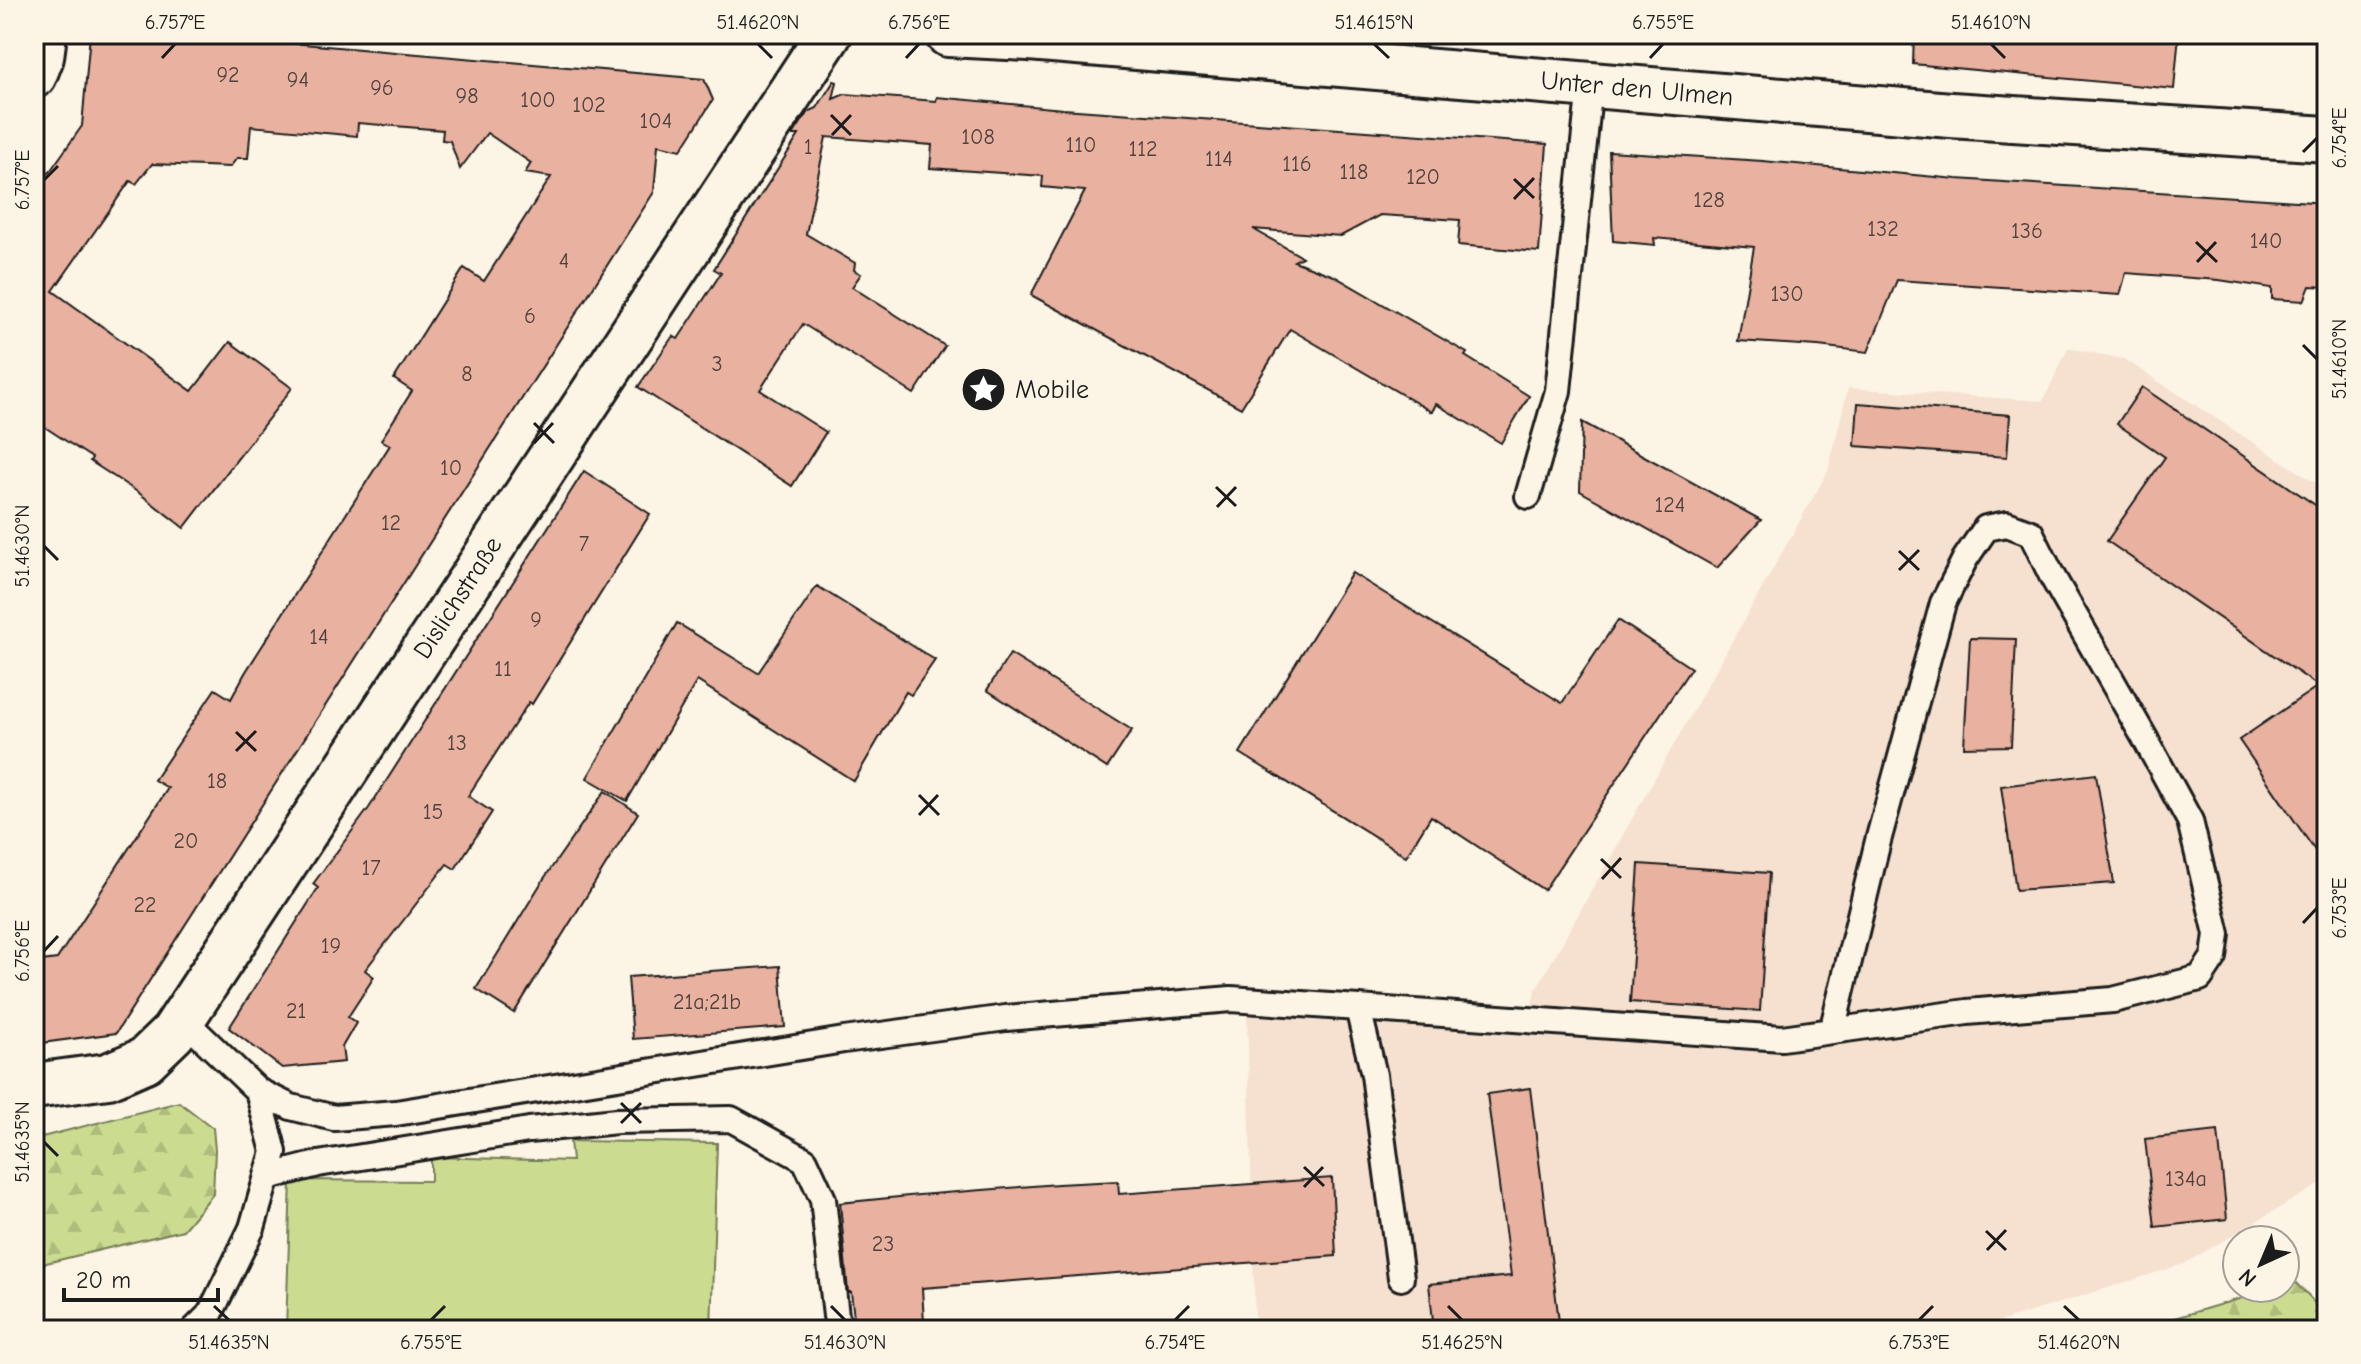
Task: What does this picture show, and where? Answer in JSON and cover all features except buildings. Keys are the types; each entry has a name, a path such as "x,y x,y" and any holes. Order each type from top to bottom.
{"street":[{"path":"34,75 41,57 44,34"},
{"name":"Dislichstraße","path":"34,1086 108,1076 145,1060 173,1033 829,34"},
{"name":"Unter den Ulmen","path":"948,34 1029,36 1951,115 2327,139"}],"lane":[{"path":"1528,496 1558,391 1590,85"},
{"path":"182,1018 258,1091 291,1107 334,1118 396,1113 844,1040 1006,1018 1231,999 1782,1038 1832,1031 1967,1012 2113,1000 2200,978 2214,957 2217,934 2190,821 2031,533 2007,524 1986,528 1965,559 1943,603 1878,841 1832,1031"},
{"path":"1358,1008 1374,1075 1401,1278"},
{"path":"194,1330 210,1314 252,1228 274,1152 258,1091"},
{"path":"267,1177 318,1164 529,1130 617,1121 731,1119 805,1160 823,1199 836,1316 841,1330"}],"shaded area":[{"path":"2068,348 2124,359 2327,490 2327,1180 2252,1224 2221,1224 2221,1242 2184,1264 1974,1330 1255,1330 1247,1013 1527,1028 1535,991 1828,471 1848,388 2043,401"}],"green space":[{"path":"179,1102 213,1128 215,1150 213,1194 183,1230 34,1266 34,1139"},
{"path":"570,1141 717,1143 711,1330 286,1330 291,1180 431,1181 431,1157 572,1161"},
{"path":"2301,1288 2327,1316 2327,1330 2134,1330 2222,1304 2301,1304"}],"place":[{"name":"Mobile","path":"984,390"}]}
